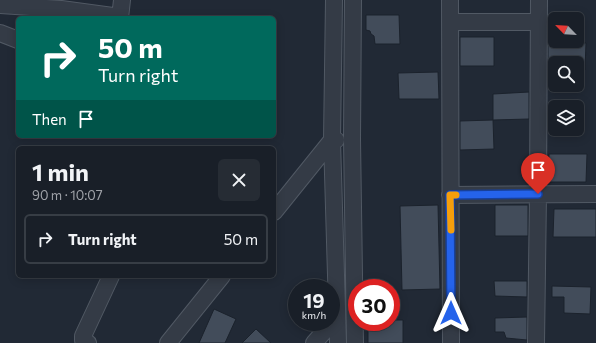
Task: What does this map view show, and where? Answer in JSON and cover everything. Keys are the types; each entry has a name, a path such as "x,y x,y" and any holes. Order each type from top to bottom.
{"street":[{"path":"120,16 122,0"},
{"path":"334,0 332,140 336,279"},
{"path":"353,0 352,139 355,343"},
{"path":"450,0 451,343"},
{"path":"536,343 539,0"},
{"path":"0,5 61,9 107,16"},
{"path":"450,22 539,22"},
{"path":"0,33 16,39"},
{"path":"276,210 332,140 352,139"},
{"path":"450,195 596,194"},
{"path":"88,343 83,340 83,336 110,278"},
{"path":"168,343 220,278"},
{"path":"314,343 325,331"},
{"path":"338,331 338,343"}],"building":[{"path":"366,15 399,15 400,44 375,44 374,36 370,31 366,30"},
{"path":"460,37 494,37 494,66 460,66"},
{"path":"584,43 586,43 585,70 584,56 548,56 548,48 584,48"},
{"path":"438,72 439,99 399,99 398,73"},
{"path":"529,92 529,119 493,120 493,94"},
{"path":"493,120 494,149 460,150 460,121"},
{"path":"549,154 587,154 586,182 548,182"},
{"path":"438,205 440,289 402,290 400,206"},
{"path":"495,205 528,205 528,236 495,236"},
{"path":"554,209 596,209 596,237 553,237"},
{"path":"494,281 527,281 527,297 495,296"},
{"path":"552,286 591,287 590,314 564,313 564,297 552,297"},
{"path":"214,309 236,319 225,343 199,343"},
{"path":"527,317 527,340 506,338 504,332 495,332 495,318"},
{"path":"400,320 403,320 403,343 368,343 368,331 400,331"},
{"path":"256,329 271,343 242,343"}],"slow traffic":[{"path":"451,230 450,195 456,195"}],"route":[{"path":"451,313 450,195 538,194"}]}
